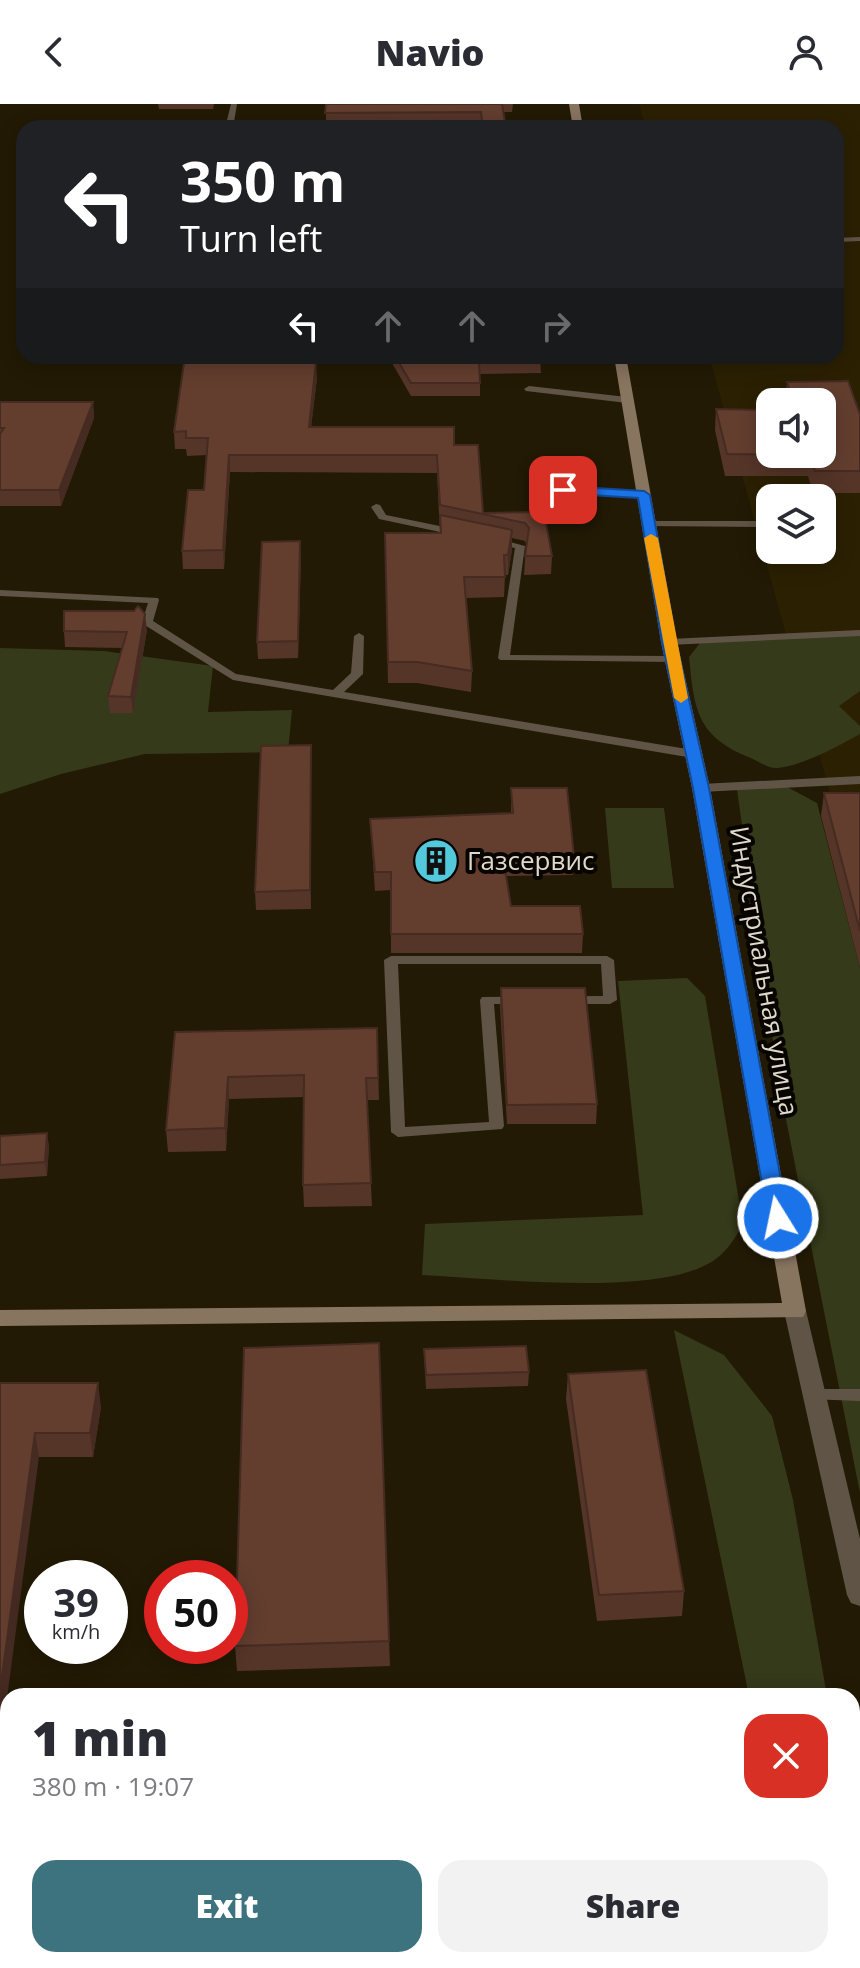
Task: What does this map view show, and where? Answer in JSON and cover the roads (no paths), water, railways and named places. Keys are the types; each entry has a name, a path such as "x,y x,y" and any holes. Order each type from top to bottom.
{"main road":[{"name":"Индустриальная улица","path":"621,364 671,650 701,788 795,1311"},
{"path":"0,1318 795,1311"}],"street":[{"name":"Индустриальная улица","path":"795,1311 860,1595"}],"lane":[{"path":"529,389 627,400"},
{"path":"563,490 644,495"},
{"path":"376,507 383,517 474,537"},
{"path":"649,524 756,524"},
{"path":"490,540 520,546 504,658 671,650 860,633"},
{"path":"0,593 154,600 147,622 233,677 693,754"},
{"path":"336,694 357,674 359,636"},
{"path":"701,788 860,780"},
{"path":"391,960 607,960 610,1000 487,1000 497,1126 398,1132 391,960"},
{"path":"814,1395 860,1395"}],"place":[{"name":"Газсервис","path":"436,861"}]}
